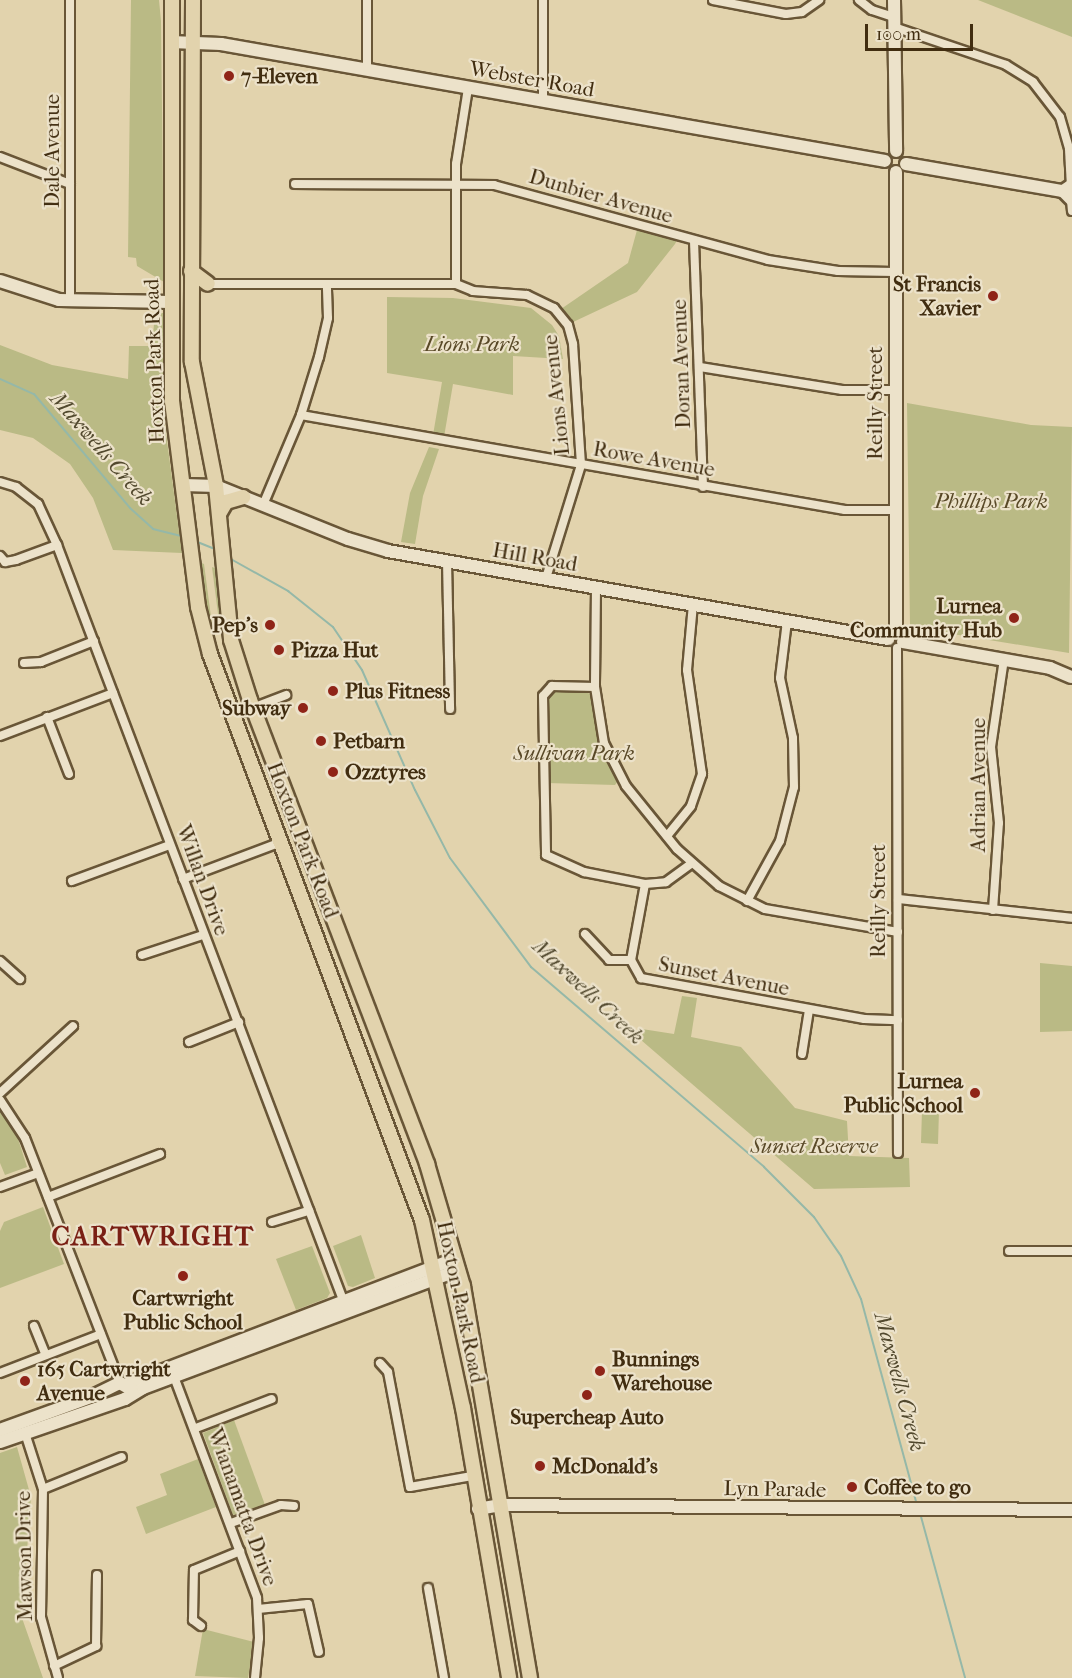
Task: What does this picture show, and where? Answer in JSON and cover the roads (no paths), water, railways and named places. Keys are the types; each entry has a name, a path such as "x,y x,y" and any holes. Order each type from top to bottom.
{"main road":[{"name":"Hoxton Park Road","path":"172,0 172,401 202,630 407,1173 435,1273 509,1678"},
{"name":"Hoxton Park Road","path":"193,0 191,271 193,373 216,486 231,640 253,707 427,1164 457,1265 481,1373 530,1678"},
{"path":"191,271 208,284"},
{"path":"219,514 226,502 243,497"}],"street":[{"name":"Dale Avenue","path":"70,0 70,301"},
{"path":"367,0 367,70"},
{"path":"543,0 543,100"},
{"path":"713,0 786,14 802,12 819,0"},
{"path":"859,0 894,22 1006,65 1033,82 1060,117 1069,149 1072,211"},
{"path":"894,0 896,151 885,161 887,168 896,172 906,164 1070,192"},
{"name":"Webster Road","path":"171,42 194,41 885,161"},
{"path":"456,284 456,185 468,88"},
{"path":"896,151 905,156 906,164"},
{"path":"0,157 70,184"},
{"name":"Reilly Street","path":"896,172 894,390 898,1153"},
{"name":"Dunbier Avenue","path":"295,184 494,185 768,260 838,271 894,272"},
{"name":"Doran Avenue","path":"694,241 700,367 702,486"},
{"path":"0,281 39,296 70,301 171,302"},
{"name":"Lions Avenue","path":"208,284 327,286 456,284 473,291 539,298 568,325 573,344 580,465 546,578"},
{"path":"263,505 301,415 325,336 327,286"},
{"path":"700,367 842,390 894,390"},
{"name":"Rowe Avenue","path":"301,415 845,510 895,510"},
{"name":"Willan Drive","path":"0,482 16,487 38,504 57,545 345,1307"},
{"name":"Hill Road","path":"184,485 216,486 370,546 1004,659 1050,668 1072,678"},
{"path":"0,556 5,562 16,560 57,545"},
{"path":"447,561 450,709"},
{"path":"596,588 595,687 599,723 610,759 626,786 691,864 719,886 747,900 786,914 898,932"},
{"path":"667,836 691,806 702,774 686,664 693,604"},
{"path":"747,900 780,841 794,787 795,750 780,678 788,621"},
{"path":"24,663 41,662 94,641"},
{"name":"Adrian Avenue","path":"993,910 999,823 991,747 1004,659"},
{"path":"1072,667 1072,678"},
{"name":"Hill Road","path":"1050,668 1072,667"},
{"path":"595,687 552,686 544,693 544,850 550,859 574,869 645,884 666,882 691,864"},
{"path":"2,735 113,693"},
{"path":"234,715 286,695"},
{"path":"47,717 69,774"},
{"path":"183,879 281,842"},
{"path":"72,881 170,845"},
{"name":"Sunset Avenue","path":"645,884 631,960 638,975 647,980 868,1020 898,1020"},
{"path":"898,899 1072,918"},
{"path":"585,934 609,960 631,960"},
{"path":"142,955 203,935"},
{"path":"1,963 20,979"},
{"path":"802,1054 809,1010"},
{"path":"189,1042 239,1022"},
{"path":"0,1093 73,1026"},
{"path":"0,1100 17,1122 122,1389"},
{"path":"48,1197 160,1154"},
{"path":"0,1186 38,1173"},
{"path":"272,1222 309,1211"},
{"path":"1009,1251 1072,1251"},
{"path":"0,1442 25,1433 153,1374 298,1324 457,1265"},
{"path":"2,1429 35,1416 122,1389 176,1376 298,1324"},
{"path":"34,1326 46,1355"},
{"path":"0,1373 101,1334"},
{"path":"380,1363 388,1371 410,1487 472,1476"},
{"path":"153,1374 176,1376"},
{"name":"Wianamatta Drive","path":"176,1376 231,1523 258,1609 255,1678"},
{"path":"196,1428 272,1399"},
{"path":"25,1433 35,1416"},
{"path":"2,1429 25,1433"},
{"name":"Mawson Drive","path":"25,1433 43,1489 41,1617 58,1678"},
{"path":"43,1489 122,1457"},
{"path":"231,1523 281,1505 294,1506"},
{"name":"Lyn Parade","path":"478,1509 501,1505 1072,1510"},
{"path":"201,1626 193,1620 194,1570 240,1551"},
{"path":"54,1666 96,1646 97,1575"},
{"path":"428,1588 444,1678"},
{"path":"258,1609 308,1604 320,1652"}],"waterway":[{"name":"Maxwells Creek","path":"0,379 34,394 130,508 153,529 184,537"},
{"name":"Maxwells Creek","path":"195,541 217,550"},
{"name":"Maxwells Creek","path":"229,558 288,591 333,627 362,670 415,790 450,858 531,967 764,1167 814,1217 841,1256 861,1299 917,1505"},
{"name":"Maxwells Creek","path":"920,1513 965,1678"}],"place":[{"name":"7-Eleven","path":"229,76"},
{"name":"St Francis Xavier","path":"993,296"},
{"name":"Lurnea Community Hub","path":"1014,618"},
{"name":"Pep's","path":"270,625"},
{"name":"Pizza Hut","path":"279,650"},
{"name":"Plus Fitness","path":"333,691"},
{"name":"Subway","path":"303,708"},
{"name":"Petbarn","path":"321,741"},
{"name":"Ozztyres","path":"333,772"},
{"name":"Lurnea Public School","path":"975,1093"},
{"name":"Cartwright Public School","path":"183,1276"},
{"name":"Bunnings Warehouse","path":"600,1371"},
{"name":"165 Cartwright Avenue","path":"25,1381"},
{"name":"Supercheap Auto","path":"587,1395"},
{"name":"McDonald's","path":"540,1466"},
{"name":"Coffee to go","path":"852,1487"}],"district":[{"name":"CARTWRIGHT","path":"153,1237"}],"park label":[{"name":"Lions Park","path":"472,344"},
{"name":"Phillips Park","path":"991,501"},
{"name":"Sullivan Park","path":"574,753"},
{"name":"Sunset Reserve","path":"814,1146"}]}
